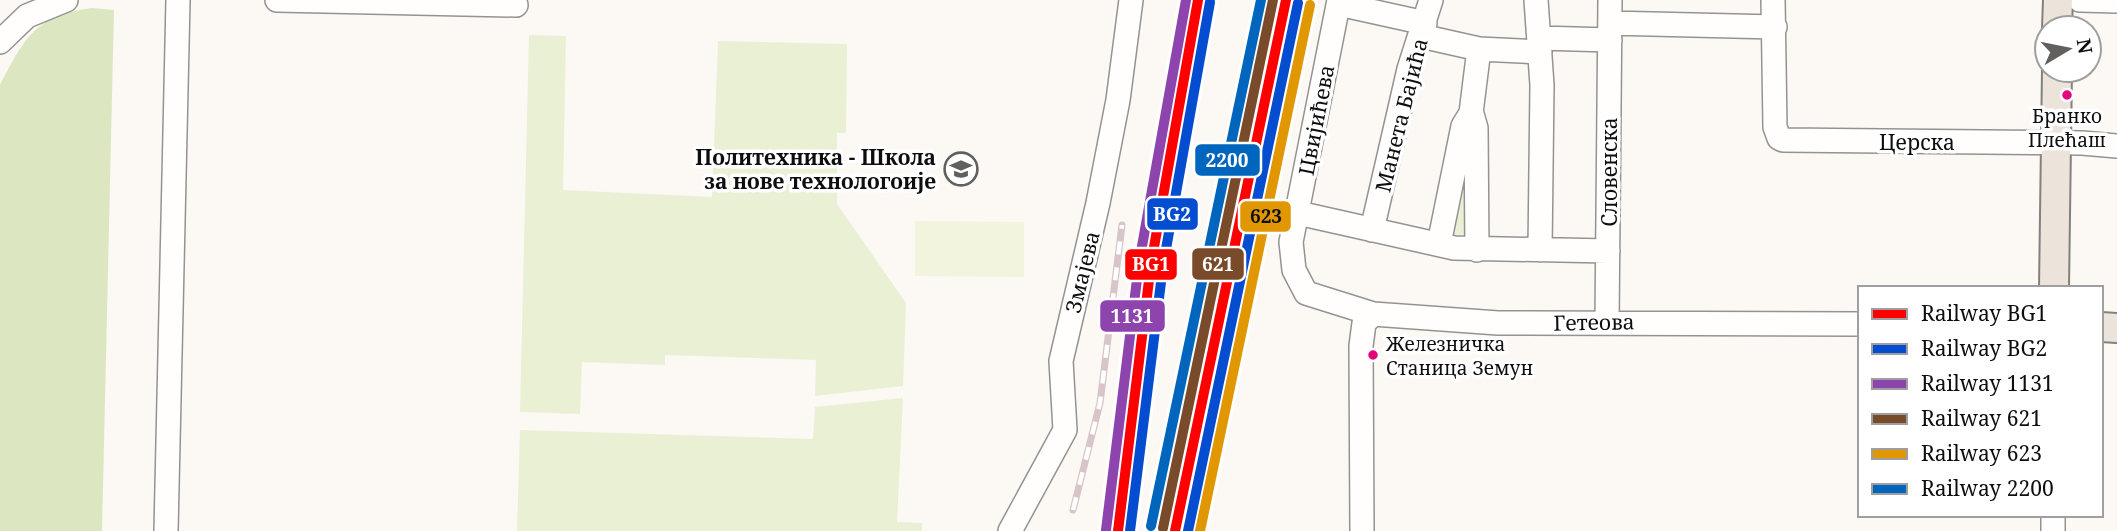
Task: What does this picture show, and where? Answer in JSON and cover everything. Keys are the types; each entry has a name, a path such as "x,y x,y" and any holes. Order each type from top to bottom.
{"main road":[{"path":"2054,286 2057,84"}],"street":[{"path":"0,42 27,16 66,0"},
{"path":"166,531 178,0"},
{"path":"277,0 516,5"},
{"name":"Змајева","path":"1010,531 1065,430 1061,361 1098,203 1118,100 1131,0"},
{"name":"Манета Бајића","path":"1373,230 1409,69 1431,0"},
{"path":"1536,0 1539,45 1540,250"},
{"path":"1339,2 1479,49 1539,45 1610,21 1775,27 1773,0"},
{"path":"2080,0 2117,1"},
{"name":"Цвијићева","path":"1297,280 1290,253 1339,2"},
{"name":"Словенска","path":"1606,322 1610,21"},
{"name":"Церска","path":"1775,27 1775,127 1779,138 1789,142 2057,143 2117,146"},
{"path":"1439,244 1463,126 1471,113 1479,49"},
{"path":"1471,113 1476,128 1476,250"},
{"path":"1298,213 1476,250 1608,251"},
{"name":"Гетеова","path":"1297,280 1310,296 1373,314 1460,322 1858,324"},
{"path":"1362,531 1361,346 1364,323 1373,314"}],"green space":[{"path":"92,8 114,10 102,531 0,531 0,85 25,42 44,23 73,11"},
{"path":"529,35 566,36 563,190 712,197 718,41 847,44 846,133 837,133 837,204 906,303 903,386 815,396 816,360 665,355 665,365 582,362 580,414 520,412"},
{"path":"1466,135 1470,234 1451,235"},
{"path":"915,221 1024,222 1024,277 915,276"},
{"path":"903,398 897,522 922,523 922,531 517,531 520,430 813,439 815,407"}],"railway":[{"path":"1073,510 1100,403 1122,225"},
{"path":"1188,531 1207,444"}],"rail line":[{"name":"1131","path":"1106,530 1139,263 1186,0"},
{"name":"BG1","path":"1118,531 1151,264 1198,0"},
{"name":"2200","path":"1151,526 1261,0"},
{"name":"621","path":"1163,528 1273,0"},
{"name":"BG1","path":"1175,531 1286,0"},
{"name":"BG2","path":"1130,531 1163,266 1210,2"},
{"name":"BG2","path":"1188,531 1298,3"},
{"name":"623","path":"1200,531 1310,5"}],"place":[{"name":"Бранко Плећаш","path":"2067,95"},
{"name":"Политехника - Школа за нове технологоије","path":"961,169"},
{"name":"Железничка Станица Земун","path":"1373,355"}]}
